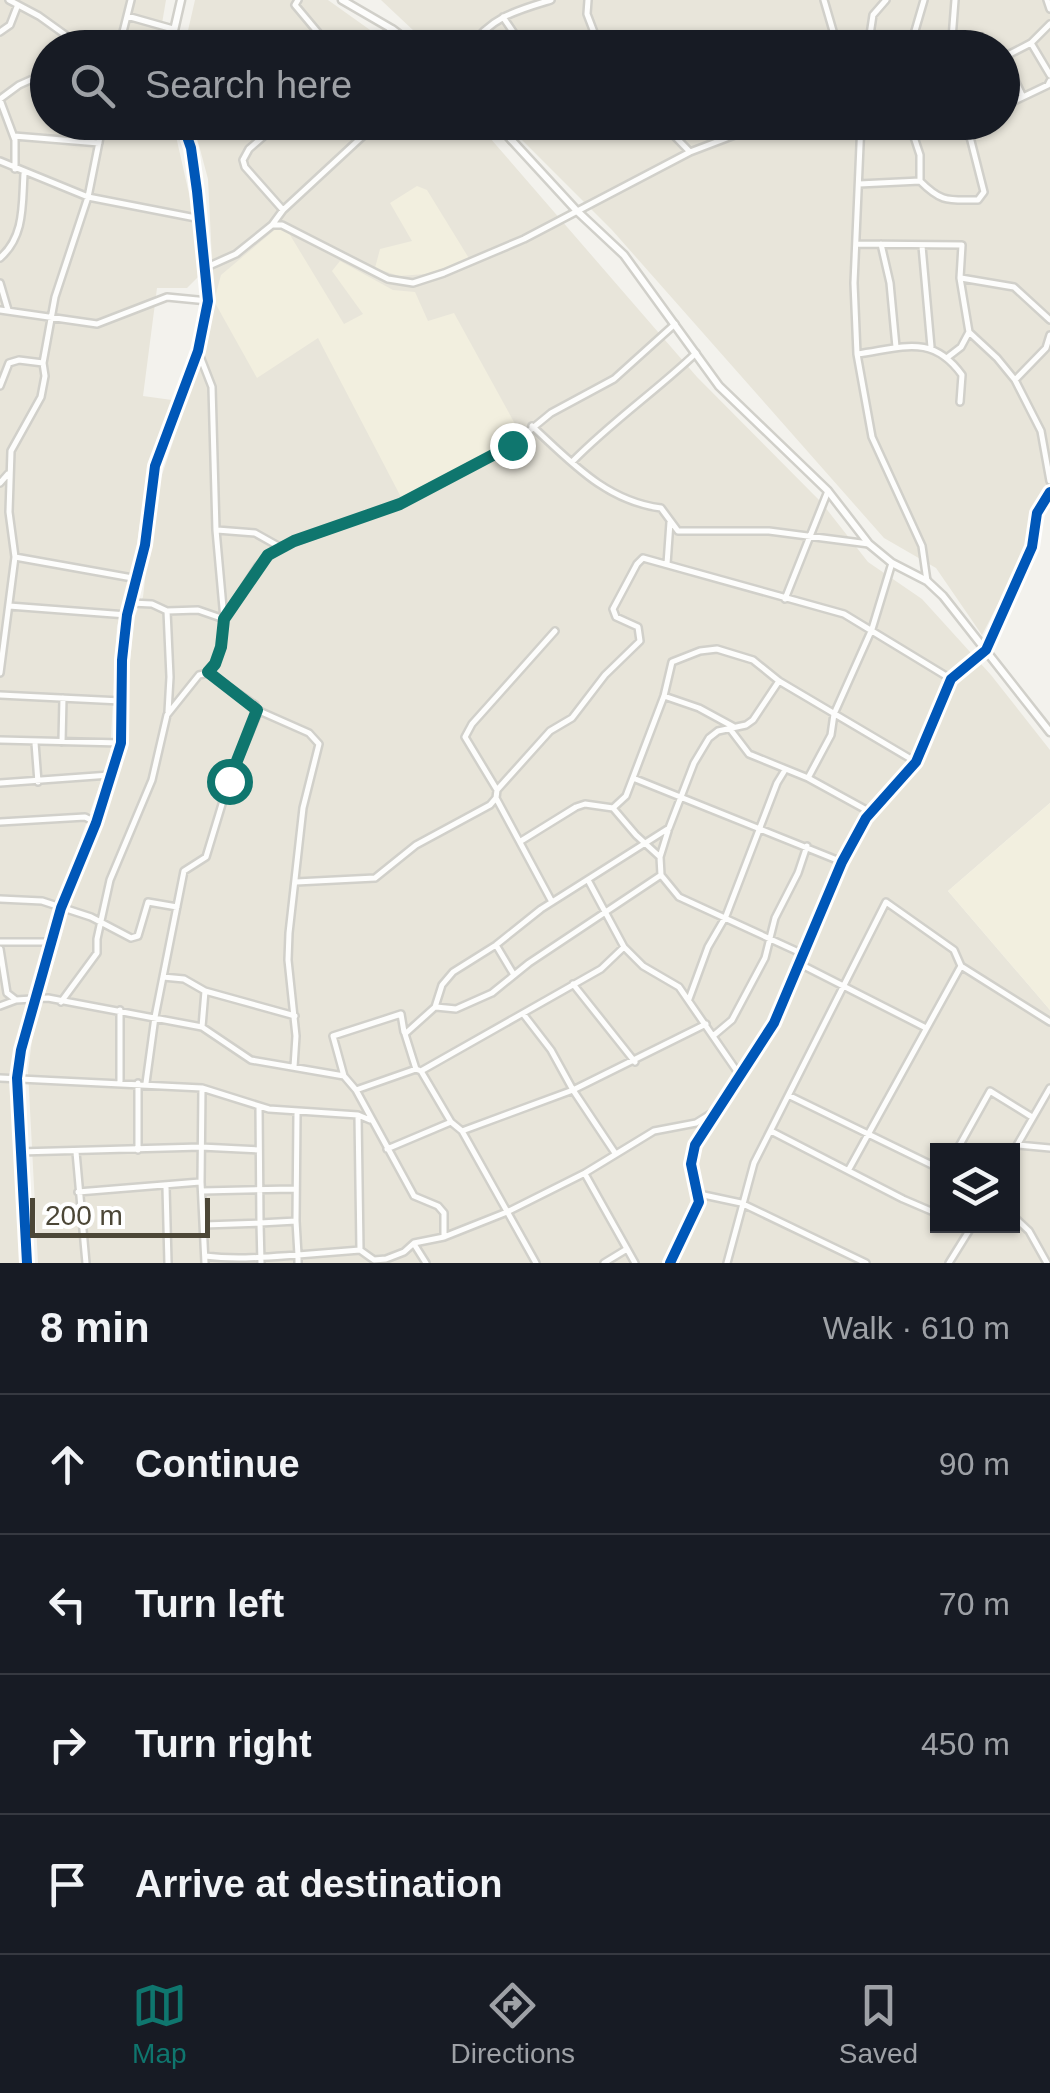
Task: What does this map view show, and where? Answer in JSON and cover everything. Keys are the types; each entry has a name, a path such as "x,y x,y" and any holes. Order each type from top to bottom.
{"street":[{"path":"8,0 59,30"},
{"path":"123,30 131,0"},
{"path":"127,16 174,29 180,0"},
{"path":"298,0 295,5 316,30"},
{"path":"342,0 394,30"},
{"path":"510,0 516,11"},
{"path":"482,30 502,17 551,0"},
{"path":"588,0 587,14 593,30"},
{"path":"824,0 833,30"},
{"path":"870,30 872,14 886,0"},
{"path":"915,30 924,0"},
{"path":"953,30 955,0"},
{"path":"1047,0 1050,9"},
{"path":"0,32 10,25 17,7"},
{"path":"502,17 511,30"},
{"path":"1020,50 1050,24"},
{"path":"1020,91 1022,95 1040,89 1050,78 1032,43"},
{"path":"15,169 14,136 0,99 30,79"},
{"path":"14,136 30,138"},
{"path":"56,140 98,144"},
{"path":"0,673 15,557 8,474 11,451 41,397 50,319 88,197 99,140"},
{"path":"26,1263 17,1078 21,1050 61,908 96,822 121,743 127,614 138,579 155,466 198,352 208,301 208,267 188,140"},
{"path":"259,140 243,160 245,167 284,210"},
{"path":"208,267 236,254 272,225 359,140"},
{"path":"511,140 624,255 719,386 828,491 869,544 892,563 927,581 1050,732"},
{"path":"678,140 690,152"},
{"path":"272,225 293,228 363,268 402,283 426,280 486,256 690,152 722,140"},
{"path":"860,140 855,244 857,354 872,437 922,546 927,581"},
{"path":"915,140 920,181"},
{"path":"859,184 920,181 942,200 978,200 984,187 971,140"},
{"path":"0,162 88,197 200,219"},
{"path":"0,258 11,249 19,234 24,173"},
{"path":"855,244 962,245 960,278 968,332 961,347 948,357"},
{"path":"881,244 890,283 896,348"},
{"path":"922,246 931,348"},
{"path":"960,278 1014,287 1050,320"},
{"path":"0,283 4,310 97,324 168,297 208,301"},
{"path":"224,619 258,566 280,547 400,504 512,445 532,426 614,379 675,324"},
{"path":"968,332 1015,380 1041,431 1050,481"},
{"path":"1015,380 1046,348 1050,334"},
{"path":"857,354 931,348 948,357 962,375 960,402"},
{"path":"167,715 199,675 215,664 224,619 216,530 212,386 198,352"},
{"path":"572,462 615,419 662,385 696,353"},
{"path":"0,386 9,364 19,360 43,363"},
{"path":"532,426 598,485 640,505 661,508 681,531 769,530 869,544"},
{"path":"0,483 8,474"},
{"path":"785,599 828,491"},
{"path":"670,1263 696,1212 699,1194 692,1153 774,1023 842,862 870,812 916,762 951,678 986,650 1032,547 1038,513 1050,492"},
{"path":"667,564 670,520"},
{"path":"216,530 255,533 280,547"},
{"path":"15,557 138,579"},
{"path":"296,882 375,878 416,844 490,805 550,730 572,718 640,640 638,627 616,617 613,610 640,560 647,558 844,614 951,678"},
{"path":"808,778 831,735 834,714 872,628 892,563"},
{"path":"130,604 152,604 166,611 198,610 224,619"},
{"path":"0,616 9,609 106,610 127,614"},
{"path":"61,1002 97,953 100,921 116,864 152,780 167,715 170,676 166,611"},
{"path":"552,902 466,742 467,730 556,632"},
{"path":"613,808 626,796 664,696 672,662 708,649 753,660 780,681 916,762"},
{"path":"208,672 257,710 314,736 319,744 303,808 288,960 295,1016 294,1067"},
{"path":"780,681 753,720 718,731 709,738 694,764 669,828 660,857 661,875 679,897 804,954"},
{"path":"0,695 121,701"},
{"path":"664,696 699,708 733,729 749,754 808,778 870,812"},
{"path":"62,742 63,698"},
{"path":"138,1150 142,1083 184,871 206,857 229,781 257,710"},
{"path":"0,740 121,743"},
{"path":"35,743 38,782"},
{"path":"689,998 785,770"},
{"path":"0,783 113,775"},
{"path":"633,778 842,862"},
{"path":"521,841 585,804 613,808 660,857"},
{"path":"0,822 85,817 96,822"},
{"path":"404,1034 436,1006 446,978 552,902 669,828"},
{"path":"713,1036 732,1020 765,958 806,846"},
{"path":"436,1006 456,1009 473,1004 661,875"},
{"path":"588,880 624,947 689,998 741,1078"},
{"path":"0,898 42,901 135,938 148,902 177,908"},
{"path":"728,1263 754,1163 886,902 954,950 961,966 1050,1022"},
{"path":"16,1000 7,993 0,946 52,942"},
{"path":"496,945 514,975"},
{"path":"356,1090 418,1070 524,1014 613,960 624,947"},
{"path":"800,964 926,1028"},
{"path":"849,1169 961,966"},
{"path":"163,977 184,978 205,991 295,1016"},
{"path":"574,984 635,1062"},
{"path":"202,1027 205,991"},
{"path":"0,1006 37,998 155,1016 202,1027 251,1060 344,1076"},
{"path":"120,1010 120,1082"},
{"path":"444,1238 444,1213 438,1206 414,1196 356,1090 344,1076 332,1040 337,1033 401,1014 418,1070 451,1122 462,1131 536,1263"},
{"path":"524,1014 615,1153"},
{"path":"462,1131 573,1090 706,1024"},
{"path":"0,1078 202,1088 259,1106 297,1113 358,1115 370,1120"},
{"path":"202,1088 205,1260 298,1259 360,1250 374,1260 386,1259 414,1243 444,1238 507,1212 660,1129 696,1124 723,1105"},
{"path":"1019,1143 1050,1088"},
{"path":"962,1143 990,1091 1032,1117"},
{"path":"790,1096 930,1164"},
{"path":"259,1106 261,1260"},
{"path":"297,1113 298,1259"},
{"path":"358,1115 360,1250"},
{"path":"387,1149 451,1122"},
{"path":"771,1131 930,1211"},
{"path":"1020,1144 1050,1148"},
{"path":"19,1152 201,1147 259,1150"},
{"path":"76,1152 86,1263"},
{"path":"585,1173 634,1263"},
{"path":"78,1192 201,1182"},
{"path":"166,1187 168,1263"},
{"path":"202,1190 295,1188"},
{"path":"699,1194 741,1203 866,1263"},
{"path":"204,1225 296,1221"},
{"path":"1020,1222 1030,1231 1047,1263"},
{"path":"949,1263 966,1233"},
{"path":"414,1243 426,1263"},
{"path":"604,1263 627,1250"},
{"path":"955,1255 959,1263"}],"shaded area":[{"path":"0,0 166,0 161,30 30,30 30,140 177,140 192,207 198,277 187,288 157,288 143,396 172,400 147,473 134,566 117,626 110,756 60,897 11,1067 22,1263 0,1263"},
{"path":"195,0 328,0 370,30 188,30"},
{"path":"381,0 1050,0 1050,503 982,635 936,568 884,538 612,230 522,140 1020,140 1020,30 413,30"},
{"path":"198,140 492,140 697,377 821,502 868,562 922,599 991,675 1050,750 1050,803 948,891 1050,1010 1050,1263 38,1263 28,1071 32,1040 71,902 128,748 127,697 134,618 143,597 154,499 204,348 214,301 208,179"},
{"path":"417,186 427,190 470,260 426,274 399,276 375,268 380,249 412,241 390,203"},
{"path":"277,228 287,230 344,324 363,314 332,271 340,261 393,290 415,292 428,321 454,313 520,433 403,501 318,338 257,378 214,301 221,275"},
{"path":"1050,803 1050,1010 948,891"}],"cycle path":[{"path":"27,1263 17,1078 21,1050 61,908 96,823 121,743 127,615 145,545 155,466 198,351 208,301 188,140"},
{"path":"670,1263 699,1202 691,1164 695,1145 774,1023 842,862 866,818 916,762 951,679 986,650 1032,547 1037,513 1050,492"}],"route":[{"path":"229,781 257,710 208,672 221,647 224,619 258,566 280,547 400,504 512,445"}]}
